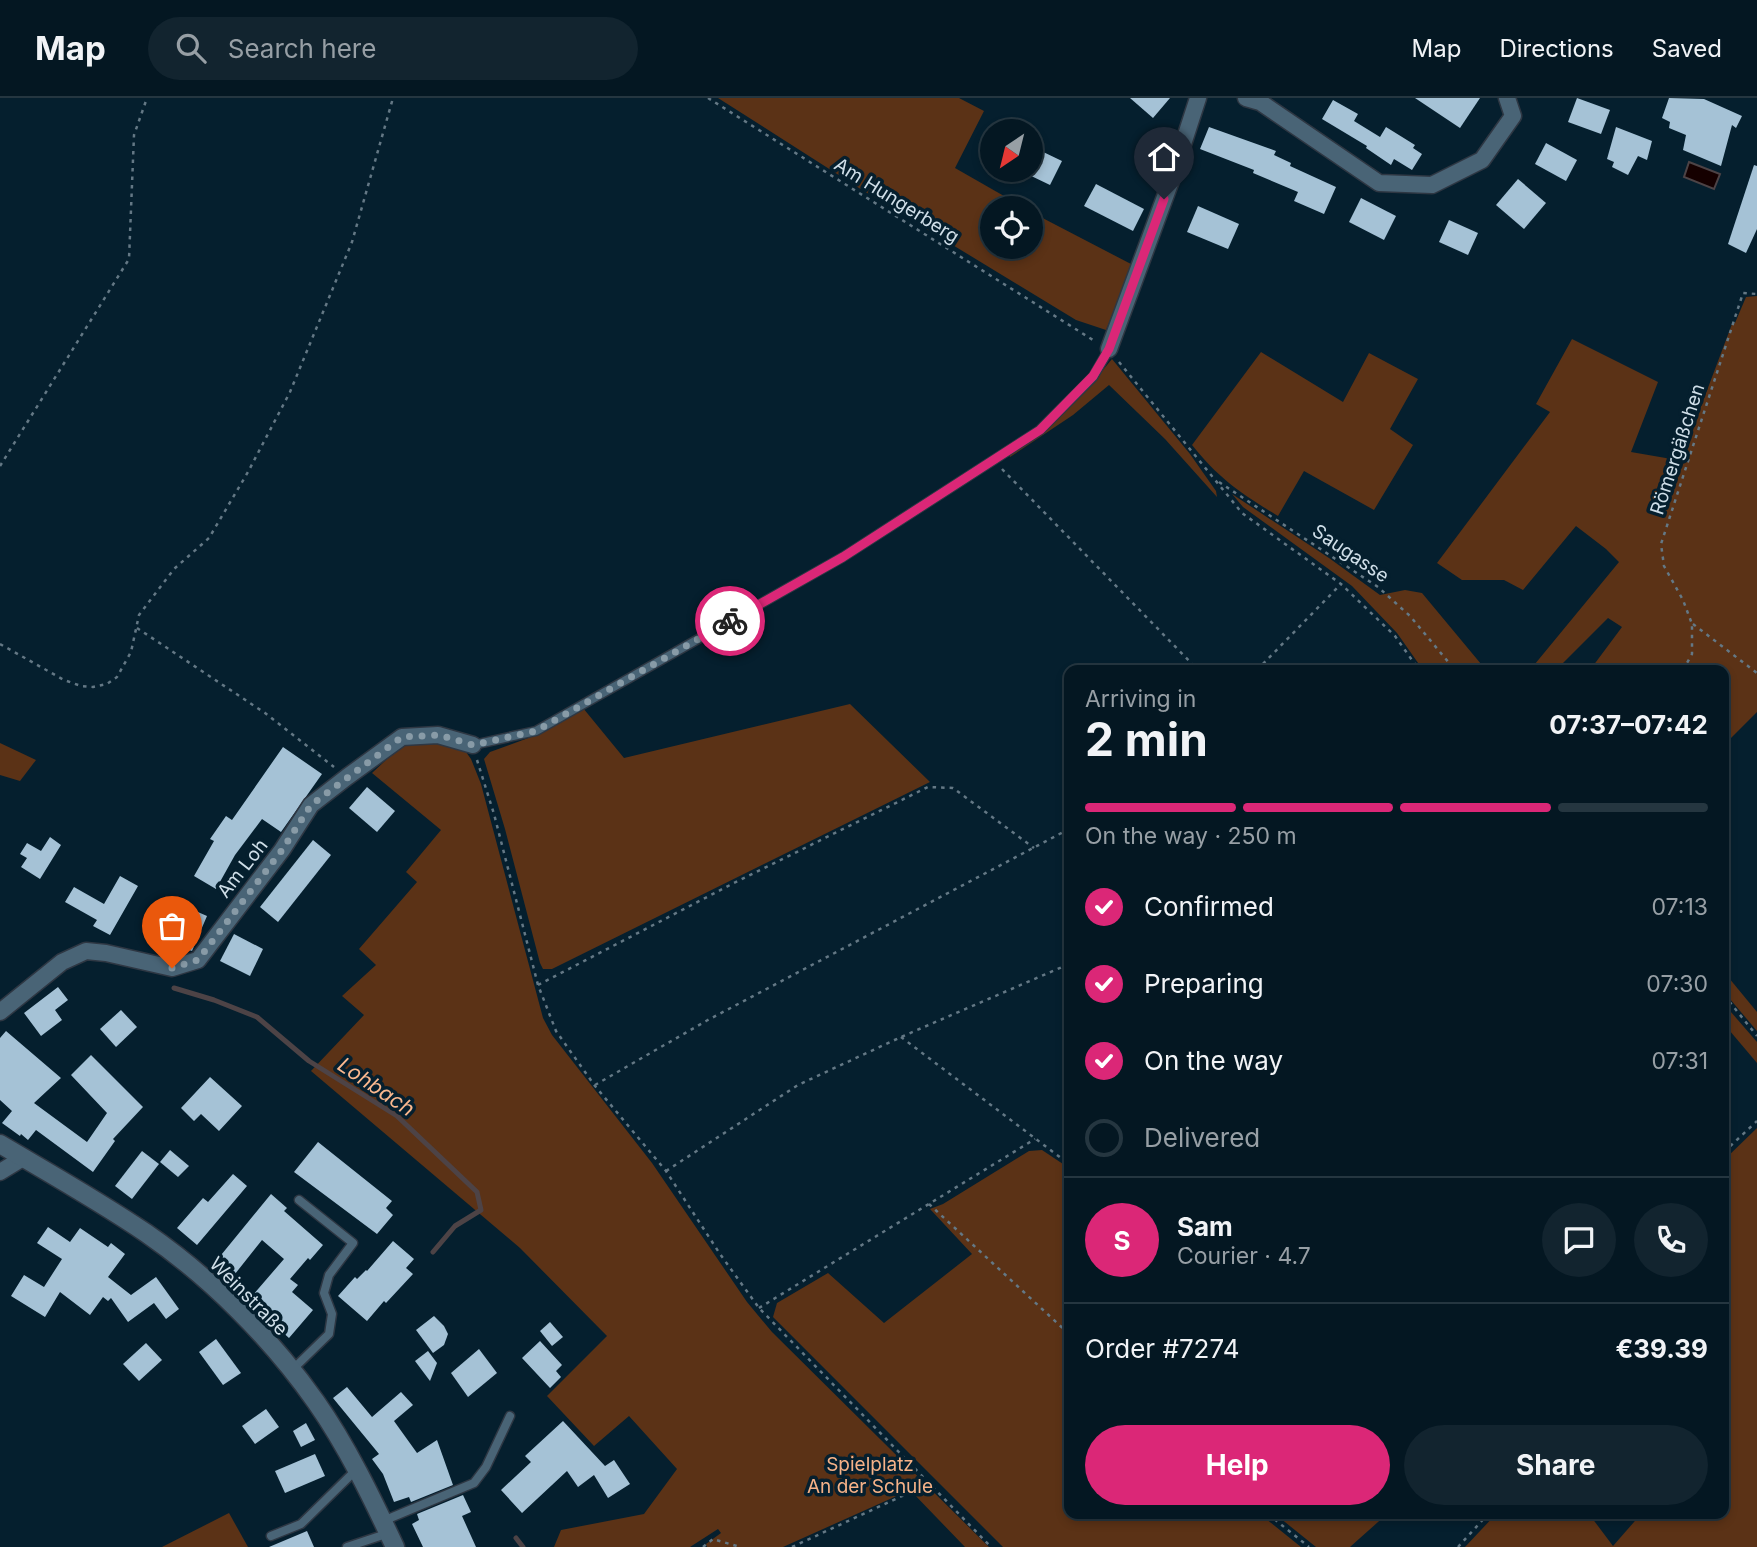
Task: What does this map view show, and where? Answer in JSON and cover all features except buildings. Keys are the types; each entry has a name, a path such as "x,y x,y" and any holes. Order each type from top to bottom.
{"street":[{"path":"1109,349 1172,178 1198,98"},
{"path":"1246,98 1260,102 1379,183 1432,186 1482,160 1513,116 1507,98"},
{"name":"Am Loh","path":"0,1012 62,962 86,951 172,968 198,960 282,850 311,805 347,776 402,737 439,735 473,745"},
{"name":"Weinstraße","path":"0,1144 146,1233 197,1272 242,1316 316,1402 389,1534"},
{"path":"0,1172 23,1158"}],"lane":[{"path":"473,745 536,731 843,557 1040,430 1093,376 1109,349"},
{"path":"291,1371 328,1334 332,1314 324,1293 329,1276 353,1243 299,1200"},
{"path":"347,1547 389,1534 474,1483 486,1468 510,1416"},
{"path":"271,1535 301,1524 356,1470"}],"path":[{"path":"0,466 129,259 134,135 147,98"},
{"path":"0,644 64,680 93,687 107,684 117,677 131,652 139,615 174,569 209,538 290,392 352,242 393,98"},
{"name":"Am Hungerberg","path":"708,98 1109,349 1242,513 1341,584 1395,636 1415,665"},
{"name":"Römergäßchen","path":"1692,624 1683,600 1664,566 1661,544 1743,293 1757,293"},
{"path":"994,462 1193,665"},
{"name":"Saugasse","path":"1214,479 1378,587 1410,616 1451,665"},
{"path":"1261,665 1341,584"},
{"path":"1686,665 1692,654 1692,624"},
{"path":"1692,624 1757,673"},
{"path":"137,628 265,713 347,776"},
{"path":"473,745 494,814 538,985 556,1031 594,1086 666,1171 759,1308 991,1547"},
{"path":"538,985 732,884 928,787 953,788 1034,848"},
{"path":"594,1086 706,1021 1064,832"},
{"path":"666,1171 798,1085 1064,966"},
{"path":"1729,1001 1757,1036"},
{"path":"901,1037 1064,1160"},
{"path":"1729,1144 1757,1121"},
{"path":"759,1308 1035,1139"},
{"path":"929,1204 1064,1329"},
{"path":"792,1547 930,1483"},
{"path":"1274,1519 1309,1547"},
{"path":"1458,1547 1483,1519"},
{"path":"702,1547 713,1539 740,1547"}],"green space":[{"path":"718,98 959,98 984,111 955,168 1004,196 980,196 980,259 1043,259 1043,218 1131,264 1106,330 1076,320 859,188"},
{"path":"1757,296 1757,712 1729,740 1729,665 1594,665 1622,627 1608,618 1561,665 1534,665 1619,562 1576,526 1523,590 1504,580 1462,580 1437,563 1550,412 1536,404 1572,339 1658,382 1631,452 1683,461 1732,324 1735,323 1746,297"},
{"path":"1261,352 1343,402 1369,353 1418,379 1390,429 1413,445 1374,510 1304,471 1278,516 1232,485 1192,445"},
{"path":"1112,359 1190,454 1216,491 1217,497 1165,439 1109,385 1073,415 1010,457 1009,455 1064,411"},
{"path":"1232,494 1380,595 1405,590 1422,593 1482,665 1419,665 1397,633 1352,586 1243,507"},
{"path":"850,704 930,782 552,969 543,969 484,759 490,752 539,734 583,708 624,758"},
{"name":"Spielplatz An der Schule","path":"415,740 461,745 471,759 481,784 543,1018 552,1035 652,1163 747,1302 772,1332 989,1547 965,1547 910,1490 783,1547 707,1547 706,1544 721,1533 718,1529 690,1547 554,1547 561,1530 644,1514 677,1469 629,1416 594,1446 547,1396 607,1336 520,1248 311,1071 364,1015 342,996 376,965 359,949 417,882 406,872 441,830 372,773 401,746"},
{"path":"0,743 36,760 20,781 0,775"},
{"path":"1729,978 1757,1012 1757,1031 1729,998"},
{"path":"1729,1010 1757,1042 1757,1063 1729,1030"},
{"path":"1757,1128 1757,1547 1465,1547 1491,1519 1593,1519 1613,1546 1637,1519 1729,1519 1729,1155"},
{"path":"1042,1150 1064,1165 1064,1519 1266,1519 1301,1547 1003,1547 773,1317 777,1303 828,1273 884,1323 972,1254 930,1209 943,1204 1029,1151"},
{"path":"229,1513 248,1547 162,1547"},
{"path":"1281,1519 1381,1519 1350,1547 1316,1547"}],"shaded area":[{"path":"1689,162 1720,174 1714,189 1684,177"}],"waterway":[{"name":"Lohbach","path":"174,988 257,1017 309,1061 397,1116 477,1192 481,1210 455,1226 433,1252"},
{"name":"Lohbach","path":"516,1538 523,1547"}],"way so far":[{"path":"172,968 198,960 282,850 311,805 402,737 439,735 473,745 536,731 730,621"}],"route":[{"path":"730,621 843,557 1040,430 1093,376 1109,349 1164,199"}]}
